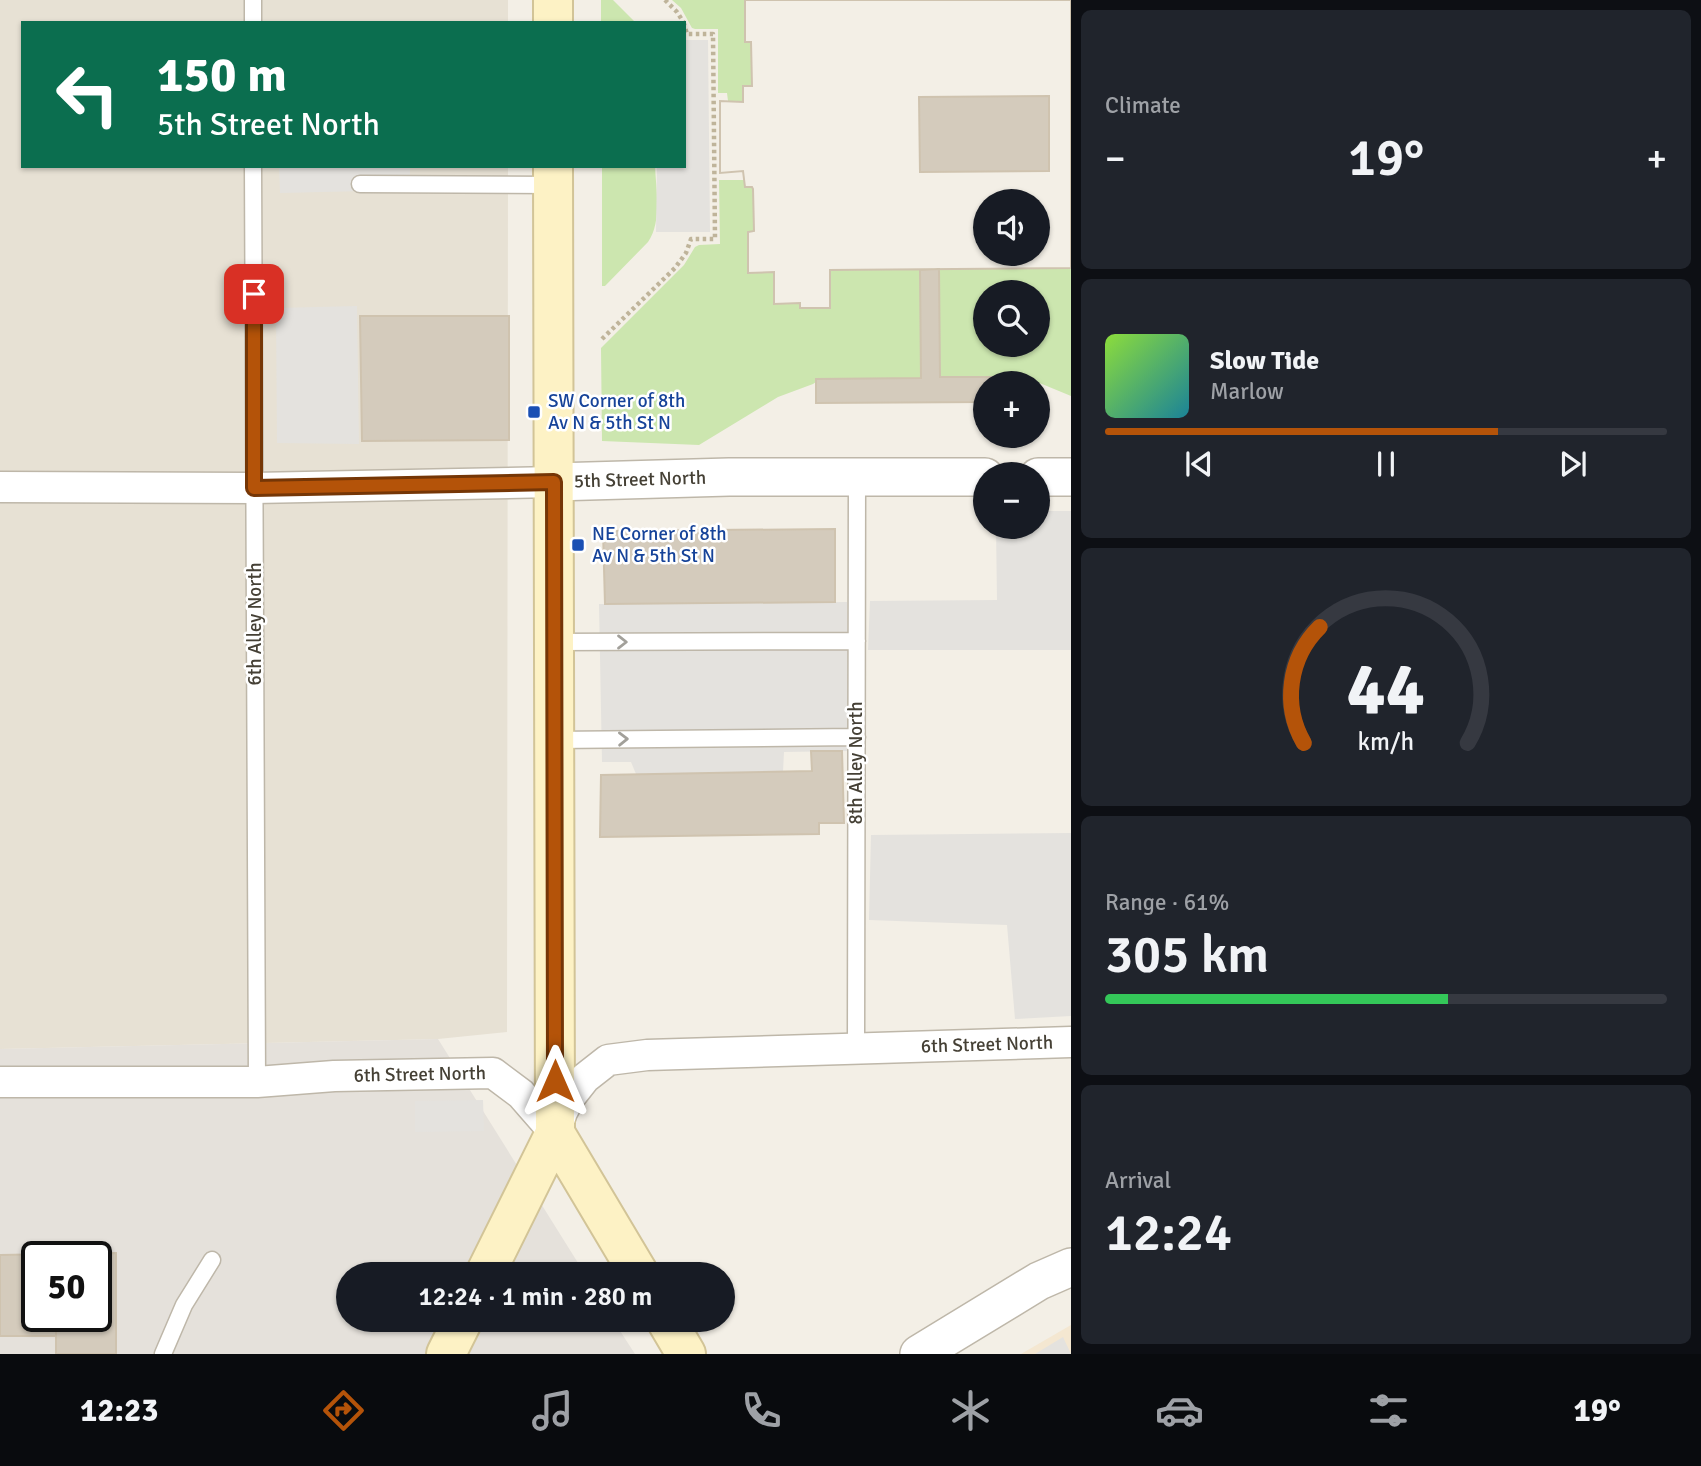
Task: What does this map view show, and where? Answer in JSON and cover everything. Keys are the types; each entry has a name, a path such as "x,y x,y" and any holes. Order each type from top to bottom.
{"main road":[{"path":"553,0 553,21"},
{"path":"491,1262 555,1132 553,176"},
{"path":"555,1132 632,1262"},
{"path":"446,1354 457,1332"},
{"path":"673,1332 686,1354"}],"street":[{"name":"5th Street North","path":"0,487 254,488 729,477 973,477"},
{"path":"1050,477 1071,477"},
{"name":"6th Street North","path":"0,1082 257,1082 334,1076 493,1073 521,1094 555,1132 570,1097 586,1078 608,1060 647,1055 1071,1042"},
{"path":"919,1354 1040,1281 1068,1275"}],"lane":[{"path":"253,0 253,21"},
{"name":"6th Alley North","path":"253,168 257,1082"},
{"path":"360,184 553,176"},
{"name":"8th Alley North","path":"856,1049 857,477"},
{"path":"554,642 857,641"},
{"path":"554,740 857,737"},
{"path":"163,1354 184,1305 212,1260"}],"path":[{"path":"665,0 683,21"},
{"path":"602,339 675,268 686,253 691,239 715,239 718,137 713,34 688,34 686,28"}],"shaded area":[{"path":"0,0 508,0 508,21 21,21 21,168 508,168 507,1032 438,1039 0,1049"},
{"path":"686,40 708,40 710,232 656,232 657,168 686,168"},
{"path":"279,168 410,168 410,190 280,193"},
{"path":"357,306 359,444 277,443 276,308"},
{"path":"1050,511 1071,511 1071,650 868,650 870,601 997,600 996,539 1050,539"},
{"path":"847,602 848,751 784,752 783,772 636,774 631,762 602,762 599,604"},
{"path":"1071,833 1071,1016 1015,1019 1007,925 869,920 871,835"},
{"path":"438,1039 577,1262 336,1262 336,1332 621,1332 635,1354 0,1354 0,1049"},
{"path":"483,1100 484,1131 415,1132 415,1101"},
{"path":"1071,1325 1071,1354 1021,1354"},
{"path":"1063,1337 1071,1354 1035,1354"}],"green space":[{"path":"601,0 613,0 634,21 601,21"},
{"path":"672,0 770,0 745,1 745,42 751,42 752,86 743,86 743,102 728,101 727,93 718,93 718,29 692,28 681,8"},
{"path":"602,168 655,168 657,216 652,234 648,242 602,286"},
{"path":"719,180 744,180 745,187 753,189 754,231 748,232 748,273 774,272 775,304 800,303 800,308 830,308 830,270 920,270 921,378 817,379 813,384 778,397 699,445 602,441 601,348 684,265 695,247 720,244"},
{"path":"1071,268 1071,396 1050,387 1050,371 973,371 973,377 940,377 939,269"}],"building":[{"path":"745,0 1071,0 1071,268 830,270 830,308 800,308 800,303 774,304 774,272 748,273 748,232 754,231 753,189 745,187 743,171 720,173 720,101 743,102 743,86 752,86 751,42 745,42","holes":["1049,96 1049,171 920,172 919,97"]},
{"path":"745,0 1071,0 1071,268 830,270 830,308 800,308 800,303 774,304 774,272 748,273 748,232 754,231 753,189 745,187 743,171 720,173 720,101 743,102 743,86 752,86 751,42 745,42"},
{"path":"939,269 940,377 973,377 973,402 816,403 816,379 921,378 920,270"},
{"path":"360,316 509,316 509,440 362,441"},
{"path":"835,529 835,602 605,604 603,531"},
{"path":"811,751 842,751 844,823 819,823 819,834 600,837 601,775 812,771"},
{"path":"112,1253 116,1253 116,1354 56,1354 56,1332 112,1332"},
{"path":"0,1255 21,1255 21,1332 56,1332 56,1336 0,1336"}],"place":[{"name":"SW Corner of 8th Av N & 5th St N","path":"534,412"},
{"name":"NE Corner of 8th Av N & 5th St N","path":"578,545"}],"route":[{"path":"254,294 254,488 554,482 555,1081"}]}
